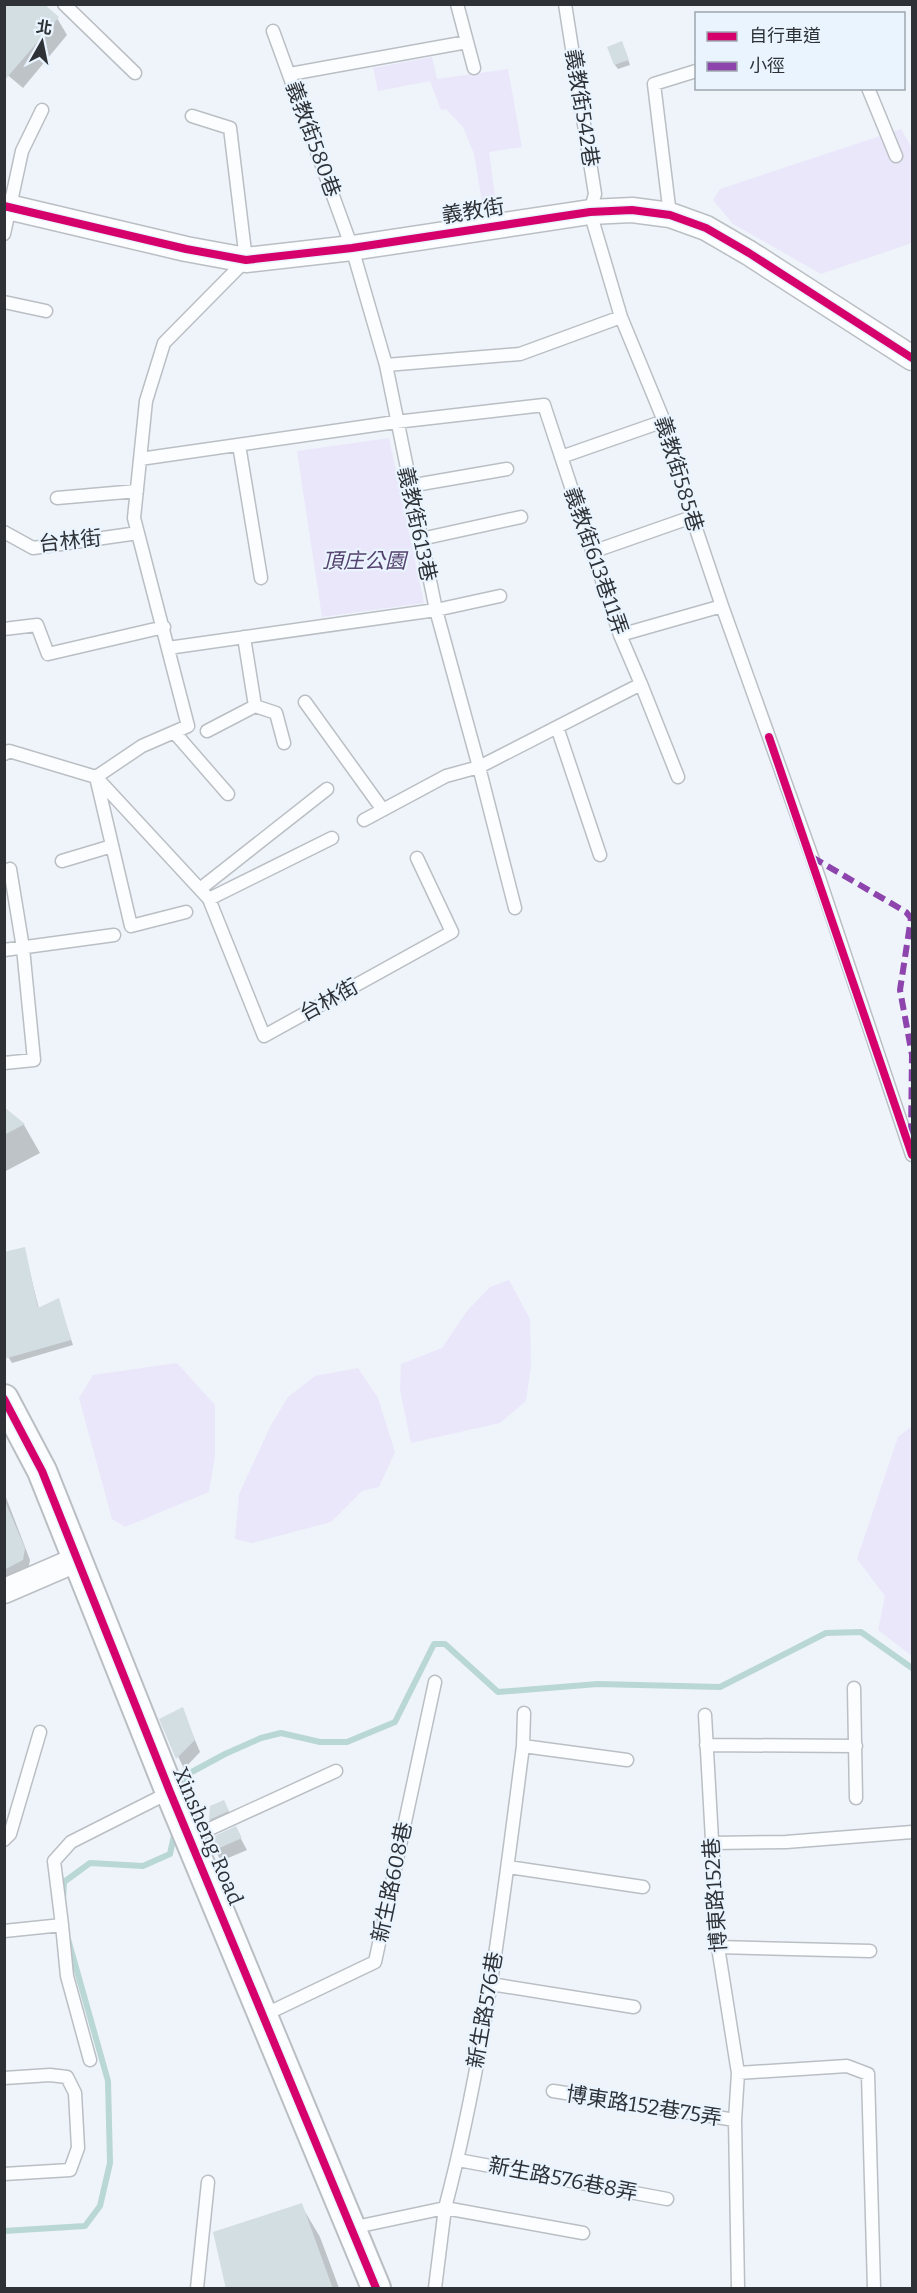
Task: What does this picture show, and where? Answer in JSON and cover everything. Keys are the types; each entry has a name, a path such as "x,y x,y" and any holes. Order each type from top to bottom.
{"street":[{"name":"義教街","path":"7,207 186,249 246,260 352,248 590,212 632,210 670,215 706,228 749,253 912,358"},
{"name":"Xinsheng Road","path":"4,1399 42,1471 170,1792 376,2289"},
{"path":"4,1591 76,1560"}],"lane":[{"path":"64,4 135,72"},
{"path":"457,4 474,68"},
{"name":"義教街542巷","path":"565,4 595,194 590,212"},
{"name":"義教街580巷","path":"273,31 352,248"},
{"path":"290,75 467,42"},
{"path":"670,215 654,84 695,71"},
{"path":"869,90 896,156"},
{"path":"4,234 7,207 21,151 42,110"},
{"path":"96,777 142,746 188,726 134,518 146,401 165,343 246,260 230,128 192,116"},
{"name":"義教街585巷","path":"590,212 621,317 664,421 692,517 722,606 912,1155"},
{"name":"義教街613巷","path":"352,248 386,365 436,610 515,908"},
{"path":"4,302 46,311"},
{"path":"386,365 520,354 621,317"},
{"name":"義教街613巷11弄","path":"396,422 544,405 620,635 678,777"},
{"path":"561,457 664,421"},
{"path":"140,459 396,422"},
{"path":"239,445 261,578"},
{"path":"409,486 507,469"},
{"path":"57,498 137,490"},
{"path":"420,539 521,517"},
{"path":"592,552 692,517"},
{"name":"台林街","path":"4,532 33,548 138,533"},
{"path":"168,648 436,610 500,596"},
{"path":"620,635 722,606"},
{"path":"4,629 37,625 48,654 164,627"},
{"path":"244,637 255,706"},
{"path":"364,820 446,776 479,767 641,684"},
{"path":"305,702 383,810"},
{"path":"207,731 255,706 276,713 284,743"},
{"path":"557,727 600,855"},
{"path":"174,732 228,794"},
{"path":"4,754 9,751 96,777"},
{"path":"96,777 131,926 186,912"},
{"name":"台林街","path":"96,777 205,894 264,1036 452,932 417,858"},
{"path":"205,894 327,789"},
{"path":"205,894 332,838"},
{"path":"62,861 112,846"},
{"path":"4,1063 34,1060 23,948 10,869"},
{"path":"4,950 114,935"},
{"name":"新生路608巷","path":"264,2015 375,1962 435,1682"},
{"path":"854,1688 856,1798"},
{"name":"新生路576巷","path":"435,2289 446,2208 458,2160 491,1984 523,1746 524,1713"},
{"name":"博東路152巷","path":"705,1715 718,1947 738,2073 735,2120 738,2289"},
{"path":"4,1840 10,1834 40,1732"},
{"path":"706,1745 856,1746"},
{"path":"523,1746 627,1760"},
{"path":"190,1838 336,1771"},
{"path":"90,2060 67,1976 54,1861 71,1842 170,1792"},
{"path":"712,1843 786,1842 912,1832"},
{"path":"508,1867 643,1887"},
{"path":"4,1931 62,1925"},
{"path":"718,1947 870,1951"},
{"path":"491,1984 634,2007"},
{"path":"738,2073 847,2066 868,2074 874,2289"},
{"path":"4,2078 50,2075 67,2077 75,2093 78,2148 70,2170 4,2174"},
{"name":"博東路152巷75弄","path":"553,2091 735,2120"},
{"name":"新生路576巷8弄","path":"458,2160 667,2199"},
{"path":"197,2289 208,2182"},
{"path":"350,2229 446,2208 583,2234"}],"green space":[{"path":"432,57 437,79 508,69 522,147 489,152 498,217 485,219 474,154 463,127 446,109 441,110 430,81 378,91 373,68"},
{"path":"901,129 912,148 912,243 821,274 733,224 713,200 720,189"},
{"name":"頂庄公園","path":"389,438 424,603 322,617 297,451"},
{"path":"509,1280 530,1319 531,1367 526,1401 500,1423 411,1443 400,1390 401,1364 442,1348 467,1311 490,1287"},
{"path":"177,1363 215,1405 215,1456 209,1492 125,1527 112,1519 79,1398 93,1375"},
{"path":"358,1368 378,1398 395,1452 379,1487 362,1491 331,1522 252,1543 235,1539 239,1494 271,1425 288,1397 315,1376"},
{"path":"912,1426 912,1656 878,1630 885,1596 857,1559 898,1437"}],"building":[{"path":"4,4 44,4 59,17 4,81"},
{"path":"622,41 629,60 614,65 607,47"},
{"path":"4,1107 25,1124 4,1135"},
{"path":"25,1247 38,1308 59,1298 71,1340 4,1359 4,1252"},
{"path":"4,1499 25,1548 23,1560 4,1570"},
{"path":"183,1707 195,1740 176,1759 159,1719"},
{"path":"224,1800 229,1811 209,1820 210,1806"},
{"path":"236,1826 242,1838 213,1851 208,1839"},
{"path":"302,2203 333,2289 226,2289 213,2232"}],"waterway":[{"path":"183,1798 188,1774 261,1738 281,1733 320,1742 347,1742 395,1722 434,1644 445,1644 498,1692 598,1684 720,1687 826,1633 861,1632 912,1668"},
{"path":"63,1900 64,1882 90,1863 143,1866 170,1854 175,1831"},
{"path":"4,2231 85,2226 100,2206 110,2163 108,2081 68,1939"}],"marked path":[{"path":"812,857 906,912 911,918 900,990 912,1055 911,1137"}],"cycle path":[{"path":"4,206 186,249 246,260 352,248 590,212 632,210 670,215 706,228 749,253 912,358"},
{"path":"769,737 912,1155"},
{"path":"4,1399 42,1471 170,1792 376,2288"}]}
